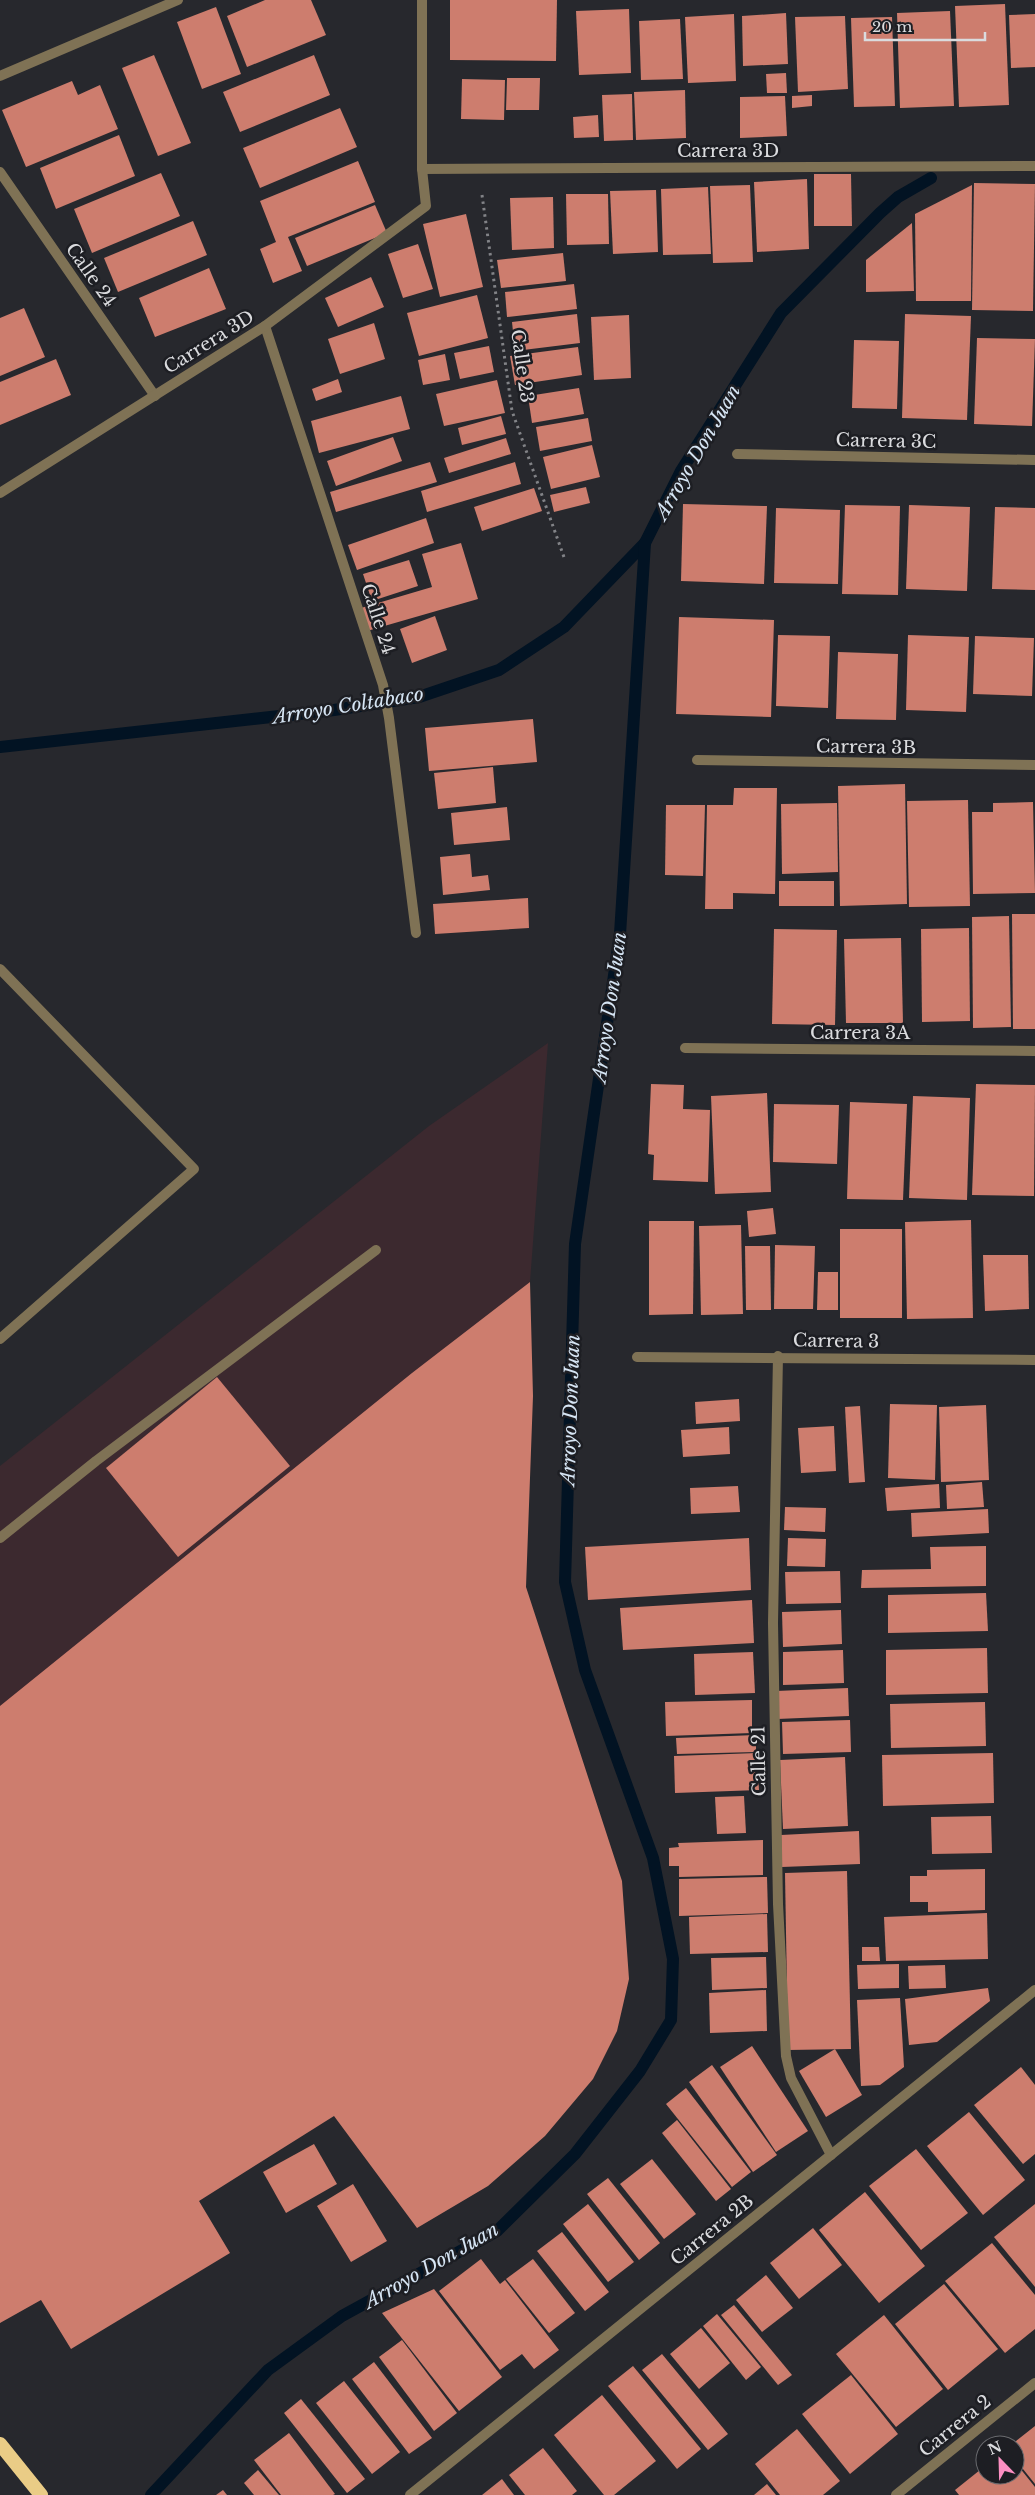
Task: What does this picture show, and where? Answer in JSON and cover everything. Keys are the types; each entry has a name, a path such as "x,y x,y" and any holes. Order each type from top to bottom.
{"highway":[{"path":"0,2444 41,2495"}],"street":[{"path":"0,76 178,0"},
{"path":"422,0 422,169"},
{"name":"Carrera 3D","path":"0,493 265,326 426,206 422,169 1035,166"},
{"name":"Calle 24","path":"0,172 155,396"},
{"name":"Calle 24","path":"265,326 383,684 416,933"},
{"name":"Carrera 3C","path":"737,454 1035,460"},
{"name":"Carrera 3B","path":"697,760 1035,765"},
{"path":"0,969 194,1169 0,1340"},
{"name":"Carrera 3A","path":"685,1048 1035,1051"},
{"path":"0,1538 96,1461 376,1250"},
{"name":"Carrera 3","path":"637,1357 778,1356 1035,1360"},
{"name":"Calle 21","path":"778,1356 773,1623 778,1904 786,2056 791,2078 831,2155"},
{"name":"Carrera 2B","path":"410,2495 1035,1990"},
{"name":"Carrera 2","path":"896,2495 1035,2383"}],"path":[{"name":"Calle 23","path":"478,169 512,411 565,560"}],"shaded area":[{"path":"548,1043 530,1282 0,1708 0,1466 429,1126"}],"building":[{"path":"265,0 311,0 326,35 247,67 227,16"},
{"path":"450,0 557,0 556,61 450,60"},
{"path":"1005,4 1009,105 959,107 955,6"},
{"path":"216,7 241,74 202,89 177,22"},
{"path":"629,9 631,73 579,75 576,11"},
{"path":"950,11 954,106 900,108 897,13"},
{"path":"786,13 788,64 743,66 742,16"},
{"path":"734,14 736,81 688,83 685,17"},
{"path":"1035,14 1035,67 1011,68 1009,15"},
{"path":"845,16 848,89 798,92 795,17"},
{"path":"892,17 895,106 854,107 851,18"},
{"path":"680,19 683,79 641,80 639,21"},
{"path":"154,55 191,143 158,156 122,68"},
{"path":"314,55 330,95 240,132 223,92"},
{"path":"786,73 787,93 767,93 766,74"},
{"path":"507,78 540,78 539,110 506,110"},
{"path":"462,79 505,80 504,120 461,119"},
{"path":"72,81 78,95 100,85 118,129 26,167 2,110"},
{"path":"685,90 686,138 636,140 634,92"},
{"path":"632,94 633,140 604,141 602,95"},
{"path":"812,95 812,106 792,108 792,96"},
{"path":"785,96 787,136 740,138 740,97"},
{"path":"340,108 357,147 260,188 243,148"},
{"path":"598,115 599,137 574,138 573,117"},
{"path":"119,135 135,176 56,209 40,168"},
{"path":"358,161 375,202 288,237 302,271 273,283 260,249 276,242 260,201"},
{"path":"161,173 180,216 92,253 74,209"},
{"path":"814,174 851,174 852,226 814,226"},
{"path":"807,179 809,249 757,252 754,182"},
{"path":"974,183 1035,184 1033,311 972,310"},
{"path":"750,185 753,262 713,263 710,186"},
{"path":"972,185 971,301 916,301 915,214"},
{"path":"708,187 711,254 663,255 661,189"},
{"path":"656,190 658,252 613,254 610,191"},
{"path":"566,194 608,194 609,244 567,245"},
{"path":"553,197 554,248 512,250 510,198"},
{"path":"375,205 387,233 307,266 295,238"},
{"path":"466,214 483,287 440,297 423,224"},
{"path":"193,221 207,255 118,292 104,258"},
{"path":"912,223 914,291 866,292 866,260"},
{"path":"418,244 433,289 403,298 388,254"},
{"path":"563,253 566,281 501,288 497,260"},
{"path":"209,268 226,309 155,337 139,298"},
{"path":"371,277 384,307 338,327 325,298"},
{"path":"574,284 577,309 507,317 505,292"},
{"path":"477,295 488,338 419,356 407,313"},
{"path":"24,308 45,357 0,376 0,318"},
{"path":"577,314 580,343 515,351 512,322"},
{"path":"905,314 971,316 967,420 902,418"},
{"path":"629,315 631,378 594,380 591,317"},
{"path":"374,323 385,359 340,374 328,339"},
{"path":"977,338 1035,339 1032,426 974,424"},
{"path":"854,340 899,341 897,409 852,408"},
{"path":"489,346 494,372 460,379 454,353"},
{"path":"578,347 582,375 515,385 510,356"},
{"path":"445,354 450,380 423,385 418,360"},
{"path":"56,359 71,395 0,425 0,382"},
{"path":"338,379 342,392 316,401 312,389"},
{"path":"497,380 505,413 444,426 436,394"},
{"path":"579,388 584,414 532,423 528,396"},
{"path":"401,396 410,429 319,453 311,421"},
{"path":"501,416 506,434 462,445 458,428"},
{"path":"588,418 592,441 540,451 536,427"},
{"path":"393,437 402,461 336,486 327,461"},
{"path":"506,438 511,454 449,473 444,458"},
{"path":"592,445 600,477 551,489 543,457"},
{"path":"430,462 437,482 336,512 330,492"},
{"path":"515,462 521,484 427,512 421,491"},
{"path":"586,487 590,503 554,512 550,495"},
{"path":"534,488 542,511 482,531 474,507"},
{"path":"683,504 767,506 764,584 681,581"},
{"path":"845,505 900,506 898,595 842,594"},
{"path":"909,505 970,507 967,591 906,589"},
{"path":"995,507 1035,508 1035,590 992,589"},
{"path":"776,508 840,510 838,584 774,583"},
{"path":"426,518 434,543 357,570 348,545"},
{"path":"461,543 478,599 367,631 361,608 432,587 422,554"},
{"path":"409,560 418,586 372,601 363,574"},
{"path":"435,616 447,650 412,663 400,629"},
{"path":"679,617 774,620 771,717 676,714"},
{"path":"778,635 830,636 828,708 776,706"},
{"path":"908,635 969,637 966,712 906,710"},
{"path":"975,636 1034,638 1032,696 973,694"},
{"path":"838,652 898,654 896,720 836,719"},
{"path":"533,719 537,762 429,771 425,728"},
{"path":"493,767 496,803 438,809 434,773"},
{"path":"905,784 907,904 840,906 838,786"},
{"path":"734,788 777,788 775,894 733,893 733,909 705,909 707,805 733,805"},
{"path":"968,800 970,906 909,907 907,801"},
{"path":"1033,802 1035,893 973,894 972,812 993,812 993,803"},
{"path":"837,803 838,872 782,874 781,804"},
{"path":"666,805 705,805 703,876 665,875"},
{"path":"507,807 510,840 454,845 451,813"},
{"path":"470,854 472,877 488,875 490,890 443,895 440,857"},
{"path":"779,881 834,881 834,906 779,906"},
{"path":"528,898 529,928 435,934 433,904"},
{"path":"1012,914 1035,914 1035,1029 1013,1029"},
{"path":"1009,916 1011,1027 973,1028 972,917"},
{"path":"969,928 970,1021 922,1022 921,929"},
{"path":"774,929 837,930 835,1025 772,1024"},
{"path":"901,938 903,1023 846,1023 844,939"},
{"path":"651,1084 684,1085 683,1109 710,1110 708,1182 653,1180 654,1155 648,1154"},
{"path":"976,1084 1035,1085 1034,1196 972,1195"},
{"path":"767,1093 771,1192 715,1194 711,1096"},
{"path":"913,1096 970,1098 967,1200 909,1198"},
{"path":"850,1102 907,1104 903,1200 847,1199"},
{"path":"774,1104 839,1105 837,1164 773,1162"},
{"path":"773,1208 776,1234 749,1237 747,1211"},
{"path":"971,1220 973,1318 907,1319 905,1222"},
{"path":"649,1221 694,1221 693,1314 649,1315"},
{"path":"741,1225 743,1314 701,1315 699,1226"},
{"path":"840,1229 902,1229 902,1318 840,1318"},
{"path":"775,1245 815,1246 813,1309 774,1309"},
{"path":"745,1246 770,1246 771,1310 746,1310"},
{"path":"983,1255 1028,1255 1029,1309 985,1311"},
{"path":"818,1272 838,1272 838,1310 817,1310"},
{"path":"530,1282 533,1396 526,1587 622,1881 629,1979 617,2031 593,2079 545,2136 488,2186 417,2228 334,2116 199,2201 230,2253 71,2349 41,2300 0,2323 0,1706 412,1373"},
{"path":"217,1377 290,1466 178,1557 106,1468"},
{"path":"739,1399 740,1421 696,1424 695,1402"},
{"path":"890,1404 937,1405 935,1480 888,1478"},
{"path":"986,1405 989,1480 941,1482 939,1407"},
{"path":"860,1406 865,1482 849,1483 845,1407"},
{"path":"834,1426 836,1471 801,1473 798,1428"},
{"path":"729,1427 730,1454 683,1457 681,1430"},
{"path":"982,1482 984,1507 947,1509 946,1485"},
{"path":"939,1484 940,1508 887,1511 885,1488"},
{"path":"738,1486 740,1512 691,1514 690,1488"},
{"path":"785,1507 826,1508 825,1532 784,1530"},
{"path":"988,1509 989,1533 912,1537 911,1513"},
{"path":"749,1538 751,1590 588,1600 585,1547"},
{"path":"788,1538 826,1539 825,1567 787,1566"},
{"path":"986,1546 986,1586 861,1588 862,1570 931,1569 930,1547"},
{"path":"840,1571 841,1603 786,1604 785,1572"},
{"path":"986,1593 988,1631 888,1633 888,1595"},
{"path":"752,1600 754,1643 623,1650 620,1608"},
{"path":"841,1610 842,1644 783,1647 782,1612"},
{"path":"987,1648 988,1693 886,1695 886,1650"},
{"path":"843,1650 844,1683 783,1685 783,1652"},
{"path":"753,1652 755,1693 695,1695 694,1654"},
{"path":"848,1688 849,1716 777,1719 776,1691"},
{"path":"752,1700 752,1733 666,1736 665,1702"},
{"path":"985,1702 986,1746 891,1748 890,1704"},
{"path":"850,1720 851,1752 783,1754 782,1722"},
{"path":"756,1735 756,1752 677,1754 676,1738"},
{"path":"757,1753 759,1790 675,1793 674,1756"},
{"path":"993,1753 994,1803 883,1806 882,1755"},
{"path":"845,1757 848,1826 783,1829 780,1760"},
{"path":"744,1796 746,1833 717,1834 715,1797"},
{"path":"991,1816 992,1853 932,1854 931,1817"},
{"path":"859,1831 860,1864 782,1867 781,1835"},
{"path":"763,1840 763,1875 679,1877 679,1866 669,1866 669,1848 679,1847 678,1843"},
{"path":"985,1869 985,1910 928,1912 928,1902 910,1902 910,1876 927,1876 927,1870"},
{"path":"847,1871 851,2049 788,2050 785,1873"},
{"path":"767,1877 768,1913 679,1916 679,1879"},
{"path":"987,1913 988,1959 886,1961 884,1917"},
{"path":"767,1914 768,1952 690,1954 689,1917"},
{"path":"862,1947 879,1947 880,1961 862,1961"},
{"path":"766,1957 767,1988 712,1990 711,1958"},
{"path":"899,1964 899,1988 858,1989 857,1965"},
{"path":"945,1965 946,1988 909,1989 908,1966"},
{"path":"988,1988 990,2001 937,2042 909,2045 905,1999"},
{"path":"766,1990 767,2031 710,2033 709,1993"},
{"path":"900,1998 904,2067 880,2085 861,2086 857,2000"},
{"path":"752,2046 808,2131 776,2152 720,2067"},
{"path":"835,2049 862,2095 826,2117 799,2071"},
{"path":"712,2065 777,2155 753,2172 689,2082"},
{"path":"1021,2067 1035,2085 1035,2154 1023,2164 974,2105"},
{"path":"686,2088 751,2172 732,2187 666,2104"},
{"path":"969,2112 1025,2180 983,2215 927,2146"},
{"path":"677,2120 731,2189 716,2201 662,2133"},
{"path":"314,2144 337,2184 286,2213 263,2172"},
{"path":"916,2149 968,2213 921,2250 869,2186"},
{"path":"652,2159 696,2214 664,2239 620,2184"},
{"path":"608,2178 660,2243 639,2260 587,2194"},
{"path":"353,2184 387,2241 351,2262 317,2206"},
{"path":"865,2192 925,2266 879,2303 819,2230"},
{"path":"588,2204 634,2262 608,2282 563,2224"},
{"path":"1035,2204 1035,2287 994,2237"},
{"path":"813,2228 842,2265 799,2299 770,2263"},
{"path":"562,2232 609,2292 585,2311 537,2251"},
{"path":"992,2243 1035,2295 1035,2329 1005,2353 945,2281"},
{"path":"481,2259 500,2284 505,2280 559,2350 534,2369 522,2354 500,2370 439,2291"},
{"path":"533,2259 575,2313 549,2333 506,2279"},
{"path":"766,2275 793,2308 762,2332 736,2300"},
{"path":"944,2284 998,2349 948,2390 895,2324"},
{"path":"434,2289 502,2377 459,2411 382,2313"},
{"path":"734,2305 792,2375 778,2385 721,2315"},
{"path":"717,2314 761,2367 746,2380 703,2326"},
{"path":"884,2315 943,2389 896,2427 836,2354"},
{"path":"701,2328 730,2363 699,2389 670,2354"},
{"path":"402,2340 457,2413 434,2431 379,2357"},
{"path":"662,2354 728,2434 708,2450 642,2370"},
{"path":"374,2362 432,2438 409,2454 352,2379"},
{"path":"633,2366 701,2449 677,2469 608,2386"},
{"path":"851,2375 898,2434 850,2474 802,2414"},
{"path":"344,2381 400,2452 372,2474 316,2403"},
{"path":"602,2395 656,2461 614,2495 604,2495 554,2435"},
{"path":"301,2399 365,2479 347,2493 284,2413"},
{"path":"1035,2426 1035,2484 1025,2472 1024,2435"},
{"path":"797,2429 840,2481 823,2495 780,2495 755,2464"},
{"path":"289,2433 335,2494 281,2495 254,2460"},
{"path":"543,2448 577,2491 572,2495 525,2495 509,2475"},
{"path":"258,2470 279,2495 254,2495 244,2483"},
{"path":"975,2474 975,2485 1025,2485 1025,2474 1035,2487 1035,2495 959,2495 955,2490"},
{"path":"502,2479 514,2495 482,2495"},
{"path":"767,2484 776,2495 754,2495"},
{"path":"223,2490 227,2495 216,2495"}],"waterway":[{"name":"Arroyo Don Juan","path":"151,2495 268,2370 342,2316 497,2231 575,2154 640,2071 671,2020 673,1959 653,1858 585,1670 565,1582 575,1244 620,934 645,543 681,471 781,313 880,213 898,197 931,178"},
{"name":"Arroyo Coltabaco","path":"0,747 334,710 419,697 499,670 564,627 645,543"}]}
